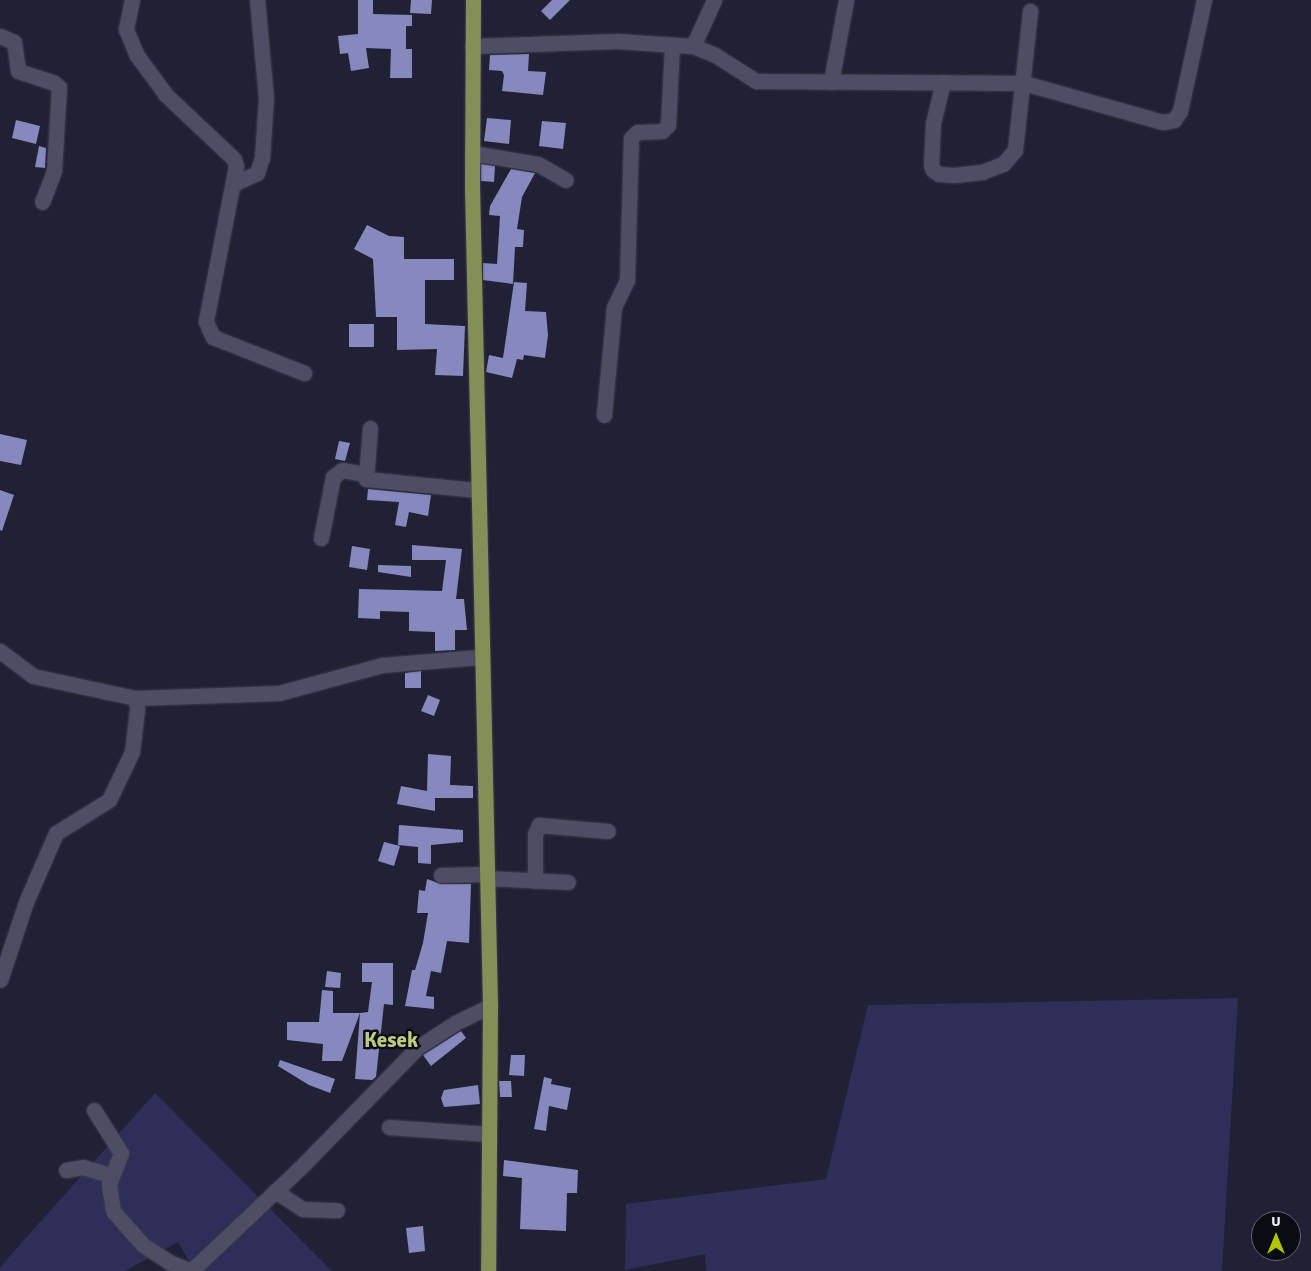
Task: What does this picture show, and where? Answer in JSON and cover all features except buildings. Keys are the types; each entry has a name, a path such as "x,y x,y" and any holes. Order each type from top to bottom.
{"main road":[{"path":"473,0 472,153 477,490 490,1006 488,1271"}],"street":[{"path":"132,0 126,29 136,54 166,95 234,159 235,183 206,321 213,338 304,373"},
{"path":"235,183 257,172 262,158 266,98 257,0"},
{"path":"693,46 714,0"},
{"path":"832,82 846,0"},
{"path":"472,46 617,41 693,46 715,55 756,81 1024,83 1163,122 1174,120 1180,111 1204,0"},
{"path":"943,82 934,124 931,165 939,174 954,175 995,168 1013,154 1024,83 1030,11"},
{"path":"0,36 14,42 18,71 54,83 58,87 54,171 42,202"},
{"path":"604,415 614,307 627,280 631,138 636,132 662,131 668,125 672,45"},
{"path":"472,153 538,164 566,180"},
{"path":"370,428 364,474 366,479 477,490"},
{"path":"322,538 333,477 342,470 364,474"},
{"path":"0,651 34,676 136,698 279,693 382,665 480,657"},
{"path":"0,980 26,902 56,833 109,800 132,752 136,698"},
{"path":"535,880 535,828 539,825 608,831"},
{"path":"440,876 486,876 568,882"},
{"path":"94,1110 122,1153 112,1176 110,1203 124,1226 158,1256 191,1271 275,1191 418,1047 457,1022 490,1006"},
{"path":"389,1126 490,1134"},
{"path":"66,1170 83,1167 112,1176"},
{"path":"275,1191 303,1209 337,1210"}],"shaded area":[{"path":"1238,998 1222,1271 706,1271 705,1254 625,1270 626,1204 826,1179 868,1005"},
{"path":"155,1093 332,1271 195,1271 178,1242 125,1271 0,1271 0,1267"}],"district":[{"name":"Kesek","path":"391,1040"}]}
